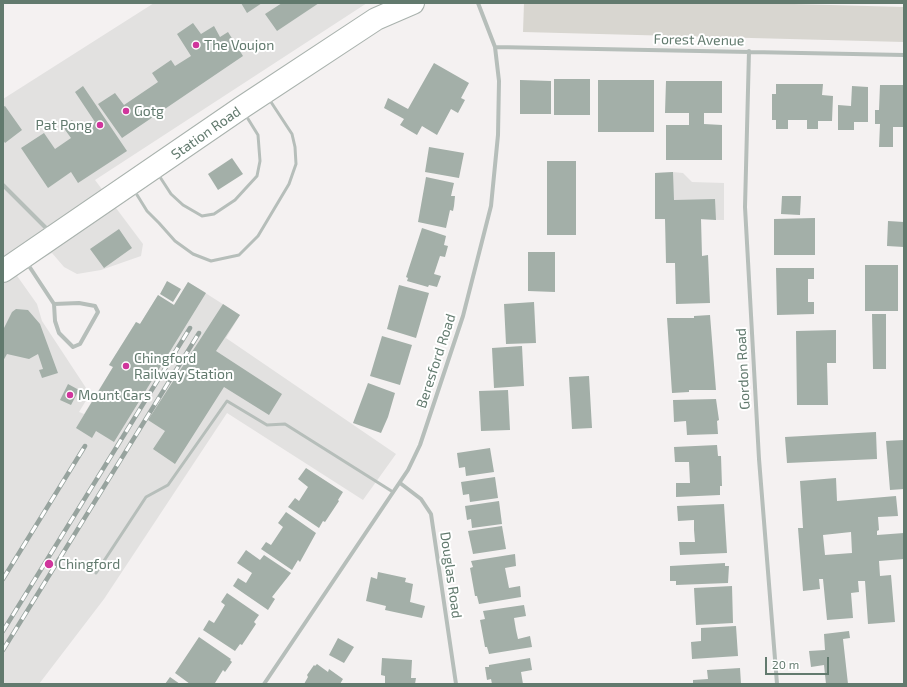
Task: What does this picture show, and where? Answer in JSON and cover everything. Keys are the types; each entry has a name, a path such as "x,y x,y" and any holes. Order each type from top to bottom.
{"main road":[{"name":"Station Road","path":"3,271 241,108 376,19 413,3"}],"street":[{"name":"Beresford Road","path":"264,684 400,483 420,445 426,430 463,316 491,206 498,136 499,89 495,47 478,3"},
{"name":"Forest Avenue","path":"495,47 904,55"},
{"name":"Gordon Road","path":"748,52 745,207 758,460 777,684"},
{"path":"3,185 45,226 54,237"},
{"path":"23,257 54,304 55,321 59,332 73,347 80,344 98,312 95,306 79,303 54,304"},
{"name":"Douglas Road","path":"400,483 421,499 430,514 456,684"}],"lane":[{"path":"131,184 147,211 175,241 193,254 211,261 239,255 258,236 288,184 296,164 295,147 292,134 264,93"},
{"path":"154,168 171,194 183,205 202,216 214,214 235,200 257,176 260,160 258,135 241,108"},
{"path":"96,573 146,497 168,485 227,401 267,426 284,424 393,492"}],"shaded area":[{"path":"154,3 367,3 95,180 143,244 141,256 101,270 77,274 64,267 52,253 15,273 37,304 42,321 90,394 79,412 84,414 113,367 109,365 136,322 140,324 158,295 174,305 188,282 240,315 226,338 396,454 363,500 227,413 104,599 39,684 3,684 3,99"},
{"path":"524,3 757,3 904,7 904,42 523,32"},
{"path":"655,173 683,173 692,182 724,183 724,220 655,219"}],"building":[{"path":"241,3 262,3 247,13"},
{"path":"282,3 319,3 277,31 265,14"},
{"path":"193,23 201,34 214,26 220,37 228,32 243,56 122,138 98,104 115,93 124,105 158,82 152,73 171,60 175,66 191,56 177,34"},
{"path":"434,63 469,83 461,98 465,100 458,113 451,109 437,135 422,126 417,135 400,125 404,119 384,108 388,98 408,109"},
{"path":"554,79 590,79 590,115 554,115"},
{"path":"520,80 551,81 551,114 520,114"},
{"path":"598,80 654,80 654,132 598,132"},
{"path":"666,81 722,81 722,113 704,113 704,124 722,125 722,160 666,160 666,125 689,125 689,113 665,113"},
{"path":"776,84 823,84 822,95 833,96 832,121 818,121 818,129 807,129 807,120 788,120 788,129 776,129 776,120 772,120 772,94 776,94"},
{"path":"880,85 904,85 904,127 893,127 893,147 879,147 880,124 875,124 875,110 879,110"},
{"path":"83,86 127,151 78,183 71,172 48,188 21,148 44,133 55,149 71,138 63,127 72,120 81,132 95,122 75,92"},
{"path":"852,86 868,87 868,122 854,122 854,130 838,130 838,105 851,106"},
{"path":"5,106 22,130 5,143 3,140 3,107"},
{"path":"429,147 464,153 459,178 425,172"},
{"path":"232,158 243,174 218,190 208,174"},
{"path":"547,161 576,161 576,235 547,235"},
{"path":"673,172 674,200 715,199 716,220 701,219 702,256 708,255 710,303 676,304 675,263 666,263 665,219 655,219 655,173"},
{"path":"426,177 454,183 451,196 455,196 454,206 453,211 450,210 446,228 418,222"},
{"path":"782,196 801,196 800,215 781,214"},
{"path":"815,218 815,255 774,255 774,219"},
{"path":"888,221 904,222 904,247 887,246"},
{"path":"422,228 446,236 444,245 448,246 445,257 440,256 434,274 441,276 437,287 429,285 428,287 407,281 408,278 406,277"},
{"path":"119,229 132,248 104,268 90,249"},
{"path":"528,252 555,252 555,292 528,291"},
{"path":"865,265 898,265 898,311 865,311"},
{"path":"776,268 814,268 814,279 808,279 808,302 814,302 814,314 777,315"},
{"path":"167,281 181,289 173,302 160,294"},
{"path":"188,282 206,293 114,442 96,431 92,438 76,428 113,367 109,365 136,322 140,324 158,295 174,305"},
{"path":"399,285 429,293 416,338 387,329"},
{"path":"534,302 536,343 506,344 504,304"},
{"path":"223,304 240,315 216,351 282,394 269,415 224,387 175,464 153,449 165,431 148,420"},
{"path":"16,309 28,310 40,324 58,373 42,378 39,370 43,369 38,354 29,359 7,354 3,361 3,330 12,312"},
{"path":"872,314 886,314 886,369 873,369"},
{"path":"710,315 716,390 689,390 689,392 672,393 667,318 694,318 694,316"},
{"path":"836,330 836,363 827,363 828,405 797,405 796,331"},
{"path":"382,336 412,345 400,385 370,376"},
{"path":"522,346 524,386 494,388 492,348"},
{"path":"589,376 592,428 572,429 569,377"},
{"path":"368,383 395,393 388,417 381,433 353,423"},
{"name":"Mount Cars","path":"68,384 79,390 71,405 60,400"},
{"path":"508,390 510,430 481,431 479,391"},
{"path":"716,399 719,420 717,421 718,434 687,435 686,421 674,422 673,400"},
{"path":"876,432 877,459 787,463 785,437"},
{"path":"904,440 904,489 890,490 886,441"},
{"path":"717,445 718,456 721,456 722,486 720,486 720,495 676,497 676,483 690,483 689,462 675,462 674,447"},
{"path":"490,448 494,472 466,476 465,467 459,468 457,453"},
{"path":"306,468 343,492 338,500 339,501 325,522 323,521 319,528 288,507 295,498 299,501 308,487 298,479"},
{"path":"495,477 498,498 470,502 469,494 463,495 461,482"},
{"path":"836,478 837,501 896,496 898,516 878,517 879,530 877,531 877,535 904,533 904,559 879,561 880,576 891,575 895,622 868,624 865,581 858,581 859,592 851,593 853,618 827,620 823,579 819,579 820,589 803,591 798,528 803,528 800,481","holes":["851,532 852,553 825,555 823,535"]},
{"path":"499,501 502,524 472,528 471,519 467,520 465,506"},
{"path":"724,504 727,553 680,555 679,542 695,542 694,520 678,521 677,506"},
{"path":"286,512 316,533 300,562 298,560 292,570 261,549 266,542 271,545 283,527 278,523"},
{"path":"502,526 506,549 473,554 468,531"},
{"path":"246,550 260,560 264,555 291,573 272,597 275,599 268,610 233,586 238,578 246,583 252,573 237,563"},
{"path":"515,554 516,566 505,568 509,588 520,586 521,597 479,604 477,596 475,596 470,568 473,567 471,561"},
{"path":"725,563 725,566 729,566 728,583 676,585 676,581 670,581 670,566"},
{"path":"378,572 406,578 405,582 413,584 410,602 425,606 422,618 385,610 386,606 366,601 371,577 377,579"},
{"path":"732,586 733,623 696,625 694,588"},
{"path":"227,593 259,615 254,622 256,624 242,645 240,644 235,651 203,630 209,620 214,623 225,605 221,602"},
{"path":"524,605 526,616 514,618 516,630 518,639 530,636 532,647 489,654 487,647 485,647 480,620 485,619 483,611"},
{"path":"736,626 738,656 692,659 691,642 701,641 701,628"},
{"path":"849,631 850,638 843,639 848,684 826,684 824,665 811,667 809,651 825,650 824,634"},
{"path":"199,637 231,659 230,660 232,662 225,672 223,670 215,683 217,684 190,684 175,673"},
{"path":"338,638 354,647 344,663 329,655"},
{"path":"382,658 412,660 411,678 416,678 415,684 385,684 385,676 381,675"},
{"path":"530,658 532,670 521,672 523,684 492,684 491,679 487,680 485,667"},
{"path":"317,664 328,672 329,669 343,679 340,684 304,684 308,677 307,675 314,665 315,666"},
{"path":"740,668 741,684 693,684 693,680 708,679 707,670"},
{"path":"170,677 180,684 165,684"}],"railway":[{"path":"3,631 190,328"},
{"path":"3,650 199,333"},
{"path":"3,579 85,446"}],"place":[{"name":"The Voujon","path":"196,45"},
{"name":"Gotg","path":"126,111"},
{"name":"Pat Pong","path":"100,125"},
{"name":"Chingford Railway Station","path":"126,366"},
{"name":"Mount Cars","path":"70,395"},
{"name":"Chingford","path":"49,564"}]}
